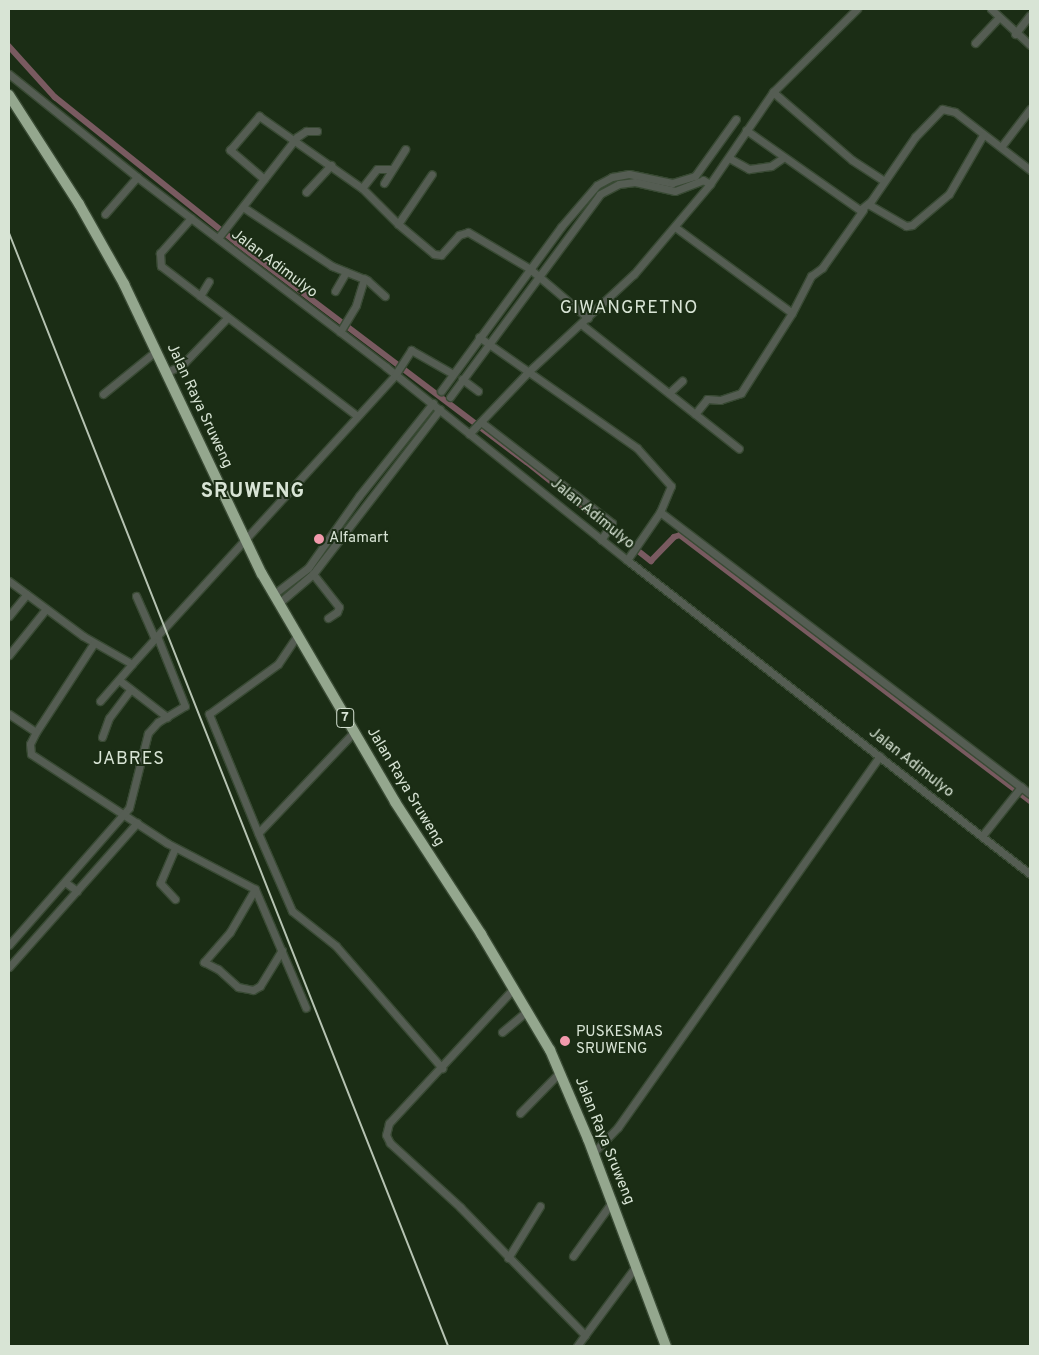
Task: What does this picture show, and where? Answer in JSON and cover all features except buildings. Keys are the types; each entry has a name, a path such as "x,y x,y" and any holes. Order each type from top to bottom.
{"highway":[{"name":"Jalan Raya Sruweng","path":"9,95 90,222 167,372 245,541 276,598 354,732 514,988 560,1072 612,1202 666,1346"}],"street":[{"path":"469,434 528,372 622,288 710,184 773,92 856,9"},
{"path":"991,9 998,18 1030,45"},
{"path":"1016,34 1030,15"},
{"path":"975,42 998,18"},
{"name":"Jalan Adimulyo","path":"9,74 137,177 342,329 601,540 983,835 1030,874"},
{"path":"773,92 852,160 884,181"},
{"path":"695,414 707,399 720,400 741,392 792,313 811,276 822,268 884,181 938,111 946,109 955,112 1030,170"},
{"path":"1001,147 1030,109"},
{"path":"264,179 232,153 231,148 259,116 295,139 362,188 398,224 438,256 466,232 530,269 588,318"},
{"path":"450,397 569,232 606,189 635,182 673,187 700,177 736,119"},
{"path":"746,130 852,207 866,207 906,226 912,225 949,194 983,135"},
{"path":"219,237 295,139 306,131 317,131"},
{"path":"384,182 406,149"},
{"path":"729,158 749,168 770,166 783,158"},
{"path":"306,192 331,165"},
{"path":"362,188 377,169 392,169"},
{"path":"398,224 432,174"},
{"path":"441,391 561,227 584,198 602,181 637,174 673,187"},
{"path":"635,182 637,174"},
{"path":"105,214 137,177"},
{"path":"700,177 710,184"},
{"path":"602,181 606,189"},
{"path":"243,207 327,263 364,278 385,296"},
{"path":"191,218 168,242 158,260 164,269 357,416"},
{"path":"561,227 569,232"},
{"path":"675,227 792,313"},
{"path":"335,290 346,272"},
{"path":"342,329 356,305 364,278"},
{"path":"200,296 209,281"},
{"path":"167,372 182,364 228,317"},
{"path":"581,324 739,448"},
{"path":"479,337 637,448 671,486 660,512 627,560"},
{"path":"100,701 397,373 410,350 453,374"},
{"path":"103,394 156,351"},
{"path":"462,379 478,391"},
{"path":"669,393 682,381"},
{"path":"276,598 308,568 359,496 433,403"},
{"path":"276,598 313,574 366,502 440,409"},
{"path":"478,425 562,482 610,528 601,540"},
{"path":"359,496 366,502"},
{"path":"660,512 1030,794"},
{"path":"313,574 339,607 337,612 328,618"},
{"path":"9,581 94,643 132,664"},
{"path":"9,616 27,594"},
{"path":"9,945 125,814 134,800 144,740 153,727 167,717 182,710 186,703 136,596"},
{"path":"9,655 46,609"},
{"path":"298,634 278,664 210,714 292,911 336,946 442,1068"},
{"path":"94,643 36,732 29,750 35,760 125,814 137,824 175,848 255,889 306,1008"},
{"path":"118,680 167,717"},
{"path":"102,737 112,715 131,689"},
{"path":"9,714 36,732"},
{"path":"258,833 354,732"},
{"path":"593,1154 618,1127 880,756"},
{"path":"983,835 1020,788"},
{"path":"9,967 137,824"},
{"path":"175,848 160,883 176,899"},
{"path":"65,882 77,891"},
{"path":"255,889 230,932 203,961 218,969 238,987 253,990 260,986 282,950"},
{"path":"52,896 64,906"},
{"path":"514,988 442,1068 389,1123 386,1134 390,1143 460,1207 585,1335"},
{"path":"502,1032 527,1011"},
{"path":"520,1113 560,1072"},
{"path":"573,1256 612,1202"},
{"path":"508,1258 540,1206"},
{"path":"577,1346 636,1266"}],"waterway":[{"path":"9,46 55,97 237,243 527,462 651,561 674,537 680,535 1030,801"}],"railway":[{"path":"9,233 448,1346"}],"place":[{"name":"Alfamart","path":"319,539"},
{"name":"PUSKESMAS SRUWENG","path":"565,1041"}],"district":[{"name":"GIWANGRETNO","path":"629,309"},
{"name":"SRUWENG","path":"253,492"},
{"name":"JABRES","path":"129,760"}]}
